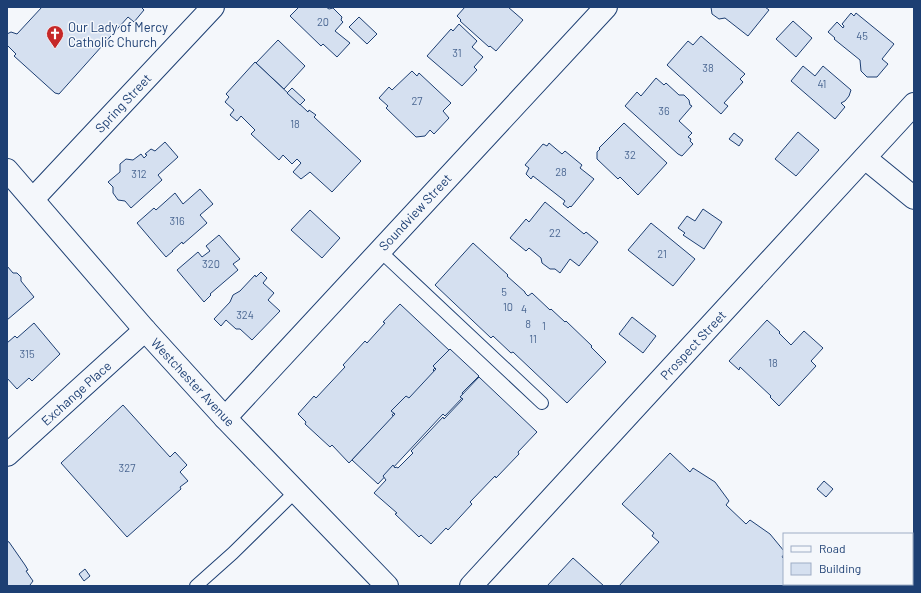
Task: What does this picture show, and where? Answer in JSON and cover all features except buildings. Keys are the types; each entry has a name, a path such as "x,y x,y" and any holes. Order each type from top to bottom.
{"street":[{"name":"Spring Street","path":"32,199 213,7"},
{"name":"Soundview Street","path":"225,418 606,7"},
{"name":"Prospect Street","path":"471,586 914,104"},
{"path":"864,158 914,198"},
{"name":"Westchester Avenue","path":"7,170 146,330 225,418 387,586"},
{"name":"Exchange Place","path":"7,455 146,330"}],"lane":[{"path":"380,251 542,403"},
{"path":"196,586 233,553 296,491"}],"place":[{"name":"Our Lady of Mercy Catholic Church","path":"55,49"}]}
